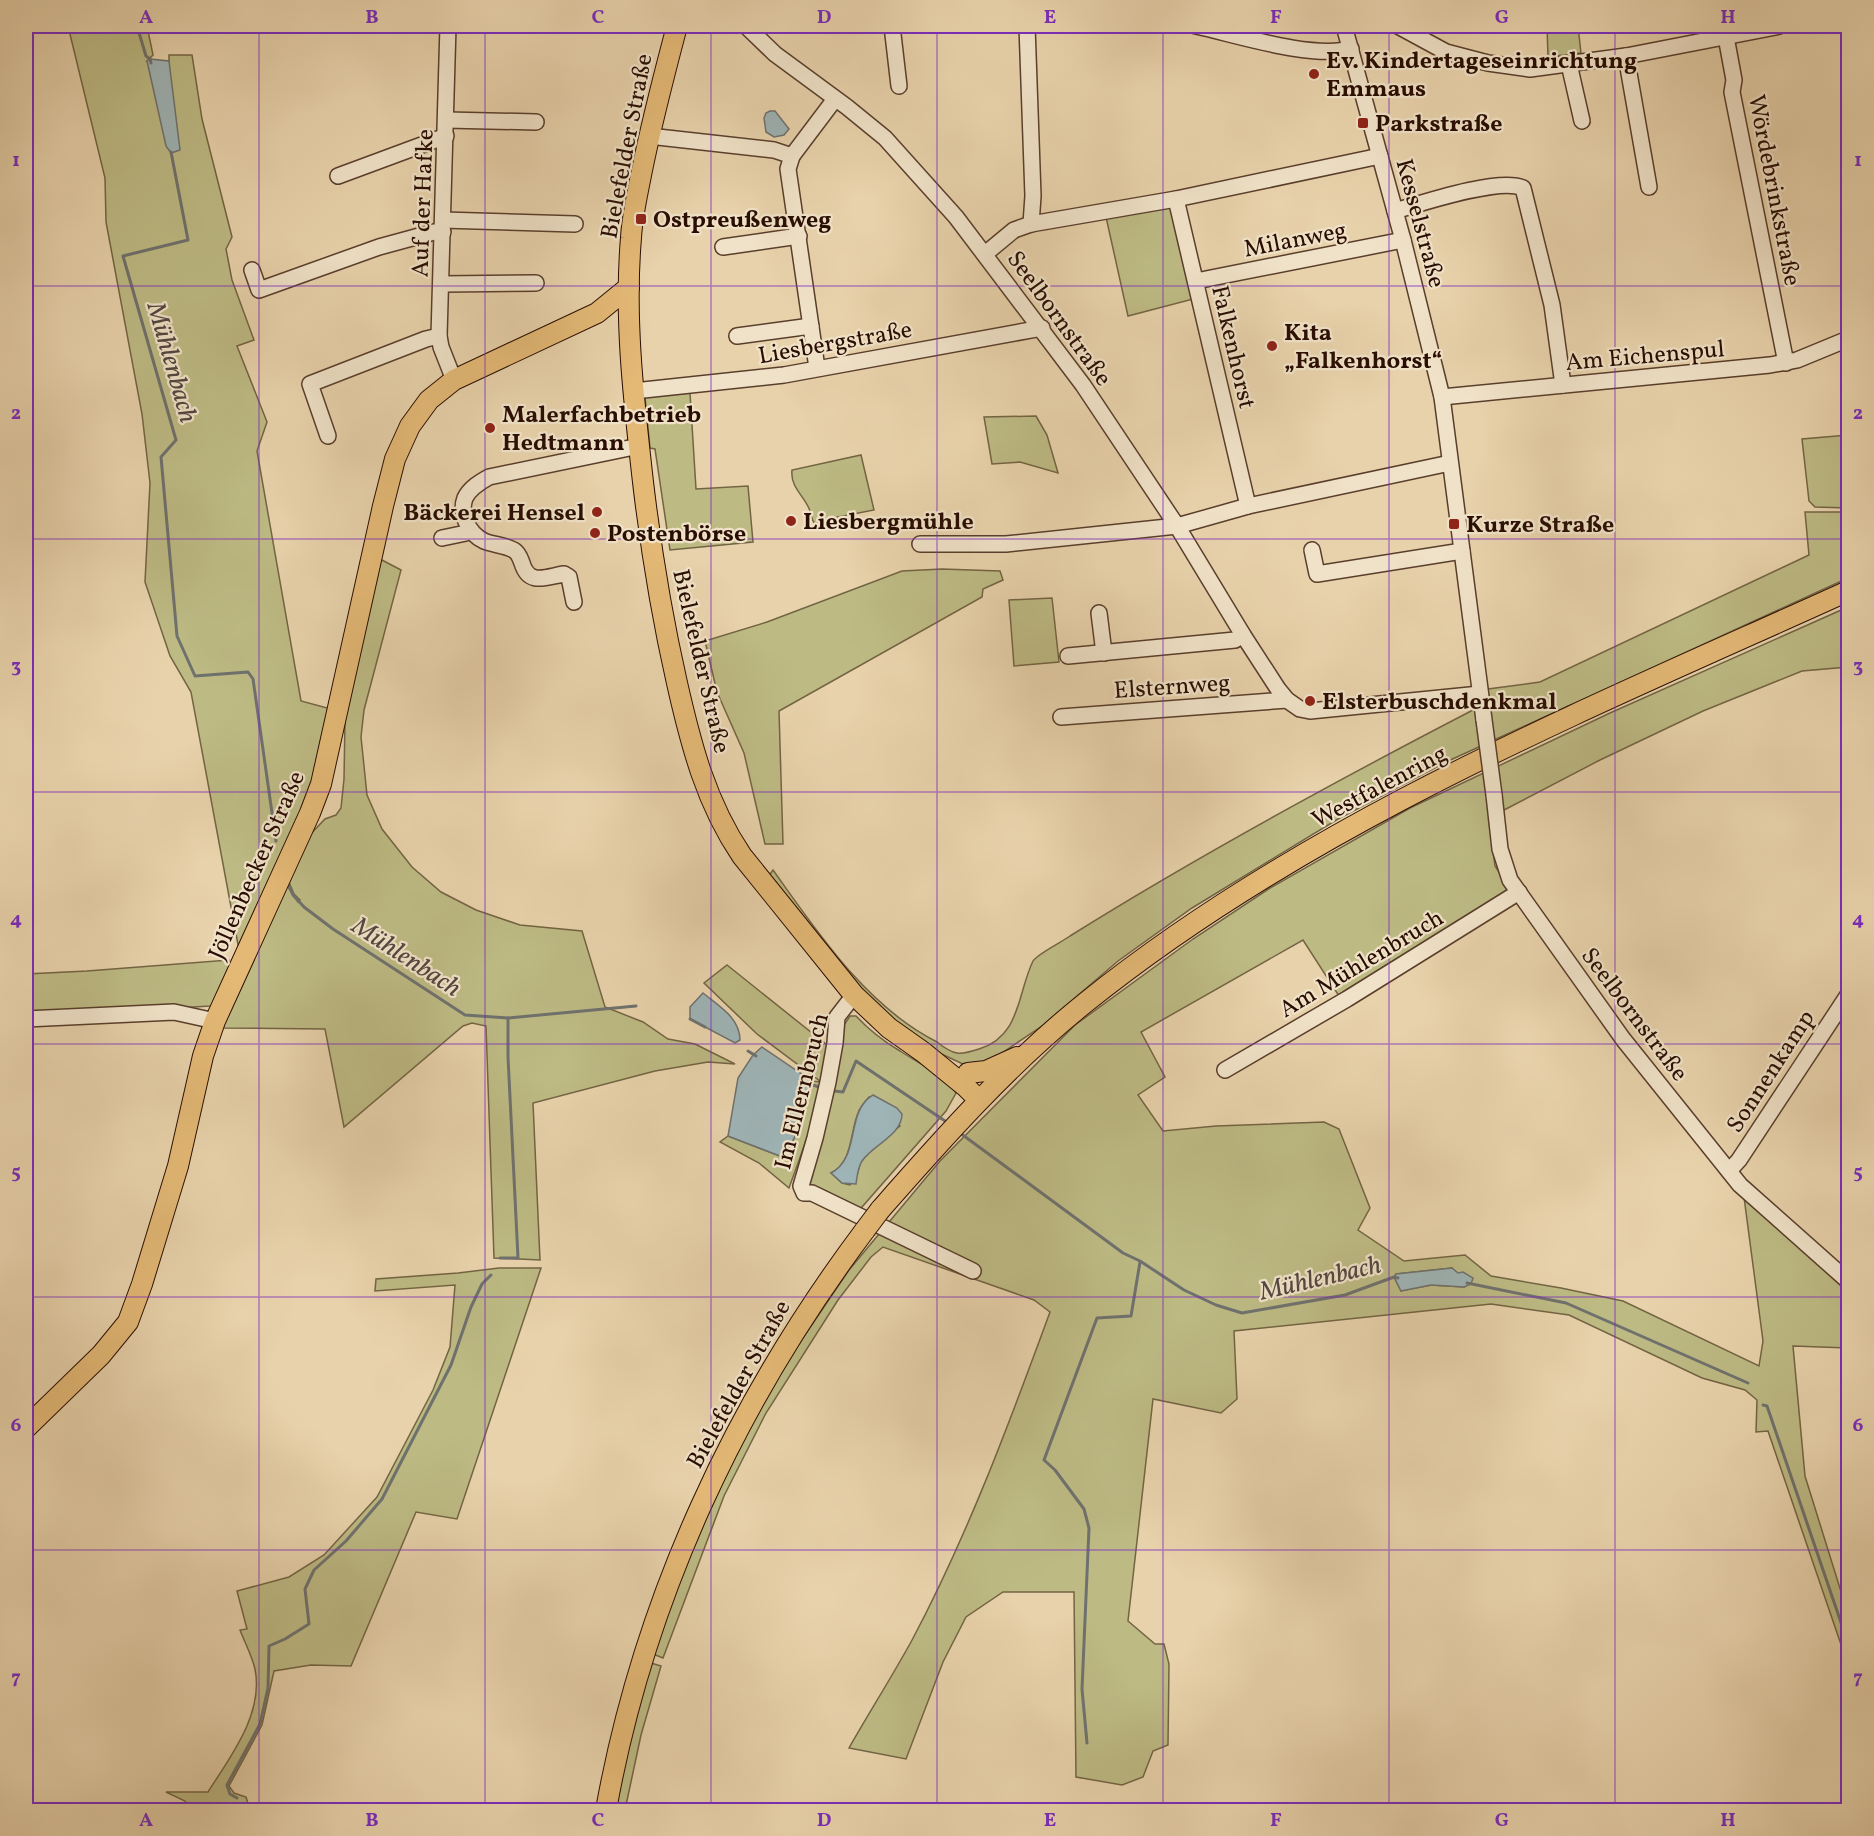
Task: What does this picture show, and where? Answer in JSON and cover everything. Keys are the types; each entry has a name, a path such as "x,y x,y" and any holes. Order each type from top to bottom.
{"main road":[{"name":"Bielefelder Straße","path":"677,26 649,136 633,221 629,287 634,391 654,567 688,734 712,805 726,832 742,856 854,995 889,1028 966,1087 984,1096"},
{"name":"Jöllenbecker Straße","path":"26,1428 101,1355 128,1322 178,1166 203,1056 215,1021 321,784 383,506 395,459 410,426 429,400 453,376 597,313 629,287"},
{"name":"Jöllenbecker Straße","path":"597,313 630,314"},
{"name":"Westfalenring","path":"984,1096 1028,1052 1083,1004 1162,945 1311,851 1393,805 1570,717 1848,591"},
{"name":"Bielefelder Straße","path":"923,1052 968,1073 984,1096"},
{"path":"968,1073 986,1071 1028,1052"},
{"name":"Bielefelder Straße","path":"606,1810 644,1655 672,1572 722,1460 772,1366 813,1302 880,1210 984,1096"}],"street":[{"name":"Auf der Hafke","path":"448,26 440,336 441,347 453,376"},
{"name":"Seelbornstraße","path":"746,26 775,54 885,138 947,206 1042,328 1083,385 1177,526 1282,695"},
{"path":"892,26 899,86"},
{"path":"1027,26 1033,196 1033,217 1030,224"},
{"path":"1196,26 1303,49 1328,51 1351,49"},
{"name":"Kesselstraße","path":"1344,26 1403,240 1442,397 1484,720"},
{"path":"1398,26 1446,52 1488,63 1530,69 1626,56 1725,31 1780,26"},
{"name":"Wördebrinkstraße","path":"1725,31 1734,80 1732,92 1786,363"},
{"path":"1626,56 1649,187"},
{"path":"1569,64 1582,121"},
{"path":"817,368 788,169 792,156 835,99"},
{"path":"447,120 536,122"},
{"path":"338,176 446,136"},
{"path":"649,136 774,150 792,156"},
{"path":"985,254 1014,230 1030,224 1176,199 1380,156"},
{"path":"1395,211 1479,189 1514,185 1524,188 1552,305 1563,385"},
{"name":"Falkenhorst","path":"1176,199 1248,506"},
{"path":"252,270 259,290 379,247 434,232 443,226 575,224"},
{"path":"723,247 799,236"},
{"name":"Milanweg","path":"1196,281 1403,240"},
{"path":"442,284 537,283"},
{"path":"737,336 811,326"},
{"name":"Liesbergstraße","path":"634,391 784,375 1042,328"},
{"path":"328,436 310,384 426,339 440,336"},
{"name":"Am Eichenspul","path":"1442,397 1786,363 1848,339"},
{"path":"574,602 569,577 564,574 537,579 530,577 524,572 520,556 515,550 483,541 470,529 465,518 466,497 475,486 489,477 639,446"},
{"path":"920,544 1006,544 1177,526 1248,506 1450,463"},
{"path":"442,538 466,533 470,529"},
{"path":"1312,550 1317,574 1462,551"},
{"path":"1099,613 1104,653"},
{"path":"1068,656 1235,640 1243,635"},
{"path":"1282,695 1300,709 1310,711 1480,694"},
{"name":"Elsternweg","path":"1061,717 1282,695"},
{"name":"Seelbornstraße","path":"1484,720 1500,849 1504,868 1519,892 1623,1039 1740,1185 1848,1281"},
{"name":"Am Mühlenbruch","path":"1225,1070 1347,999 1519,892"},
{"name":"Im Ellernbruch","path":"854,995 837,1017 828,1082 801,1186 804,1193 812,1193 973,1271"},
{"name":"Sonnenkamp","path":"1729,1171 1739,1160 1848,995"},
{"path":"26,1019 174,1012 215,1021"}],"shaded area":[{"path":"68,26 147,26 153,55 147,61 169,61 169,55 192,55 202,119 232,237 226,249 232,280 254,340 237,346 267,422 257,451 301,701 331,709 309,796 239,950 191,692 170,656 145,582 150,483 142,414 106,222 105,178"},
{"path":"1547,26 1578,26 1581,53 1548,57"},
{"path":"150,59 169,61 180,150 171,153 166,146 147,61"},
{"path":"770,111 775,111 789,129 784,135 774,137 766,132 764,118"},
{"path":"1172,207 1197,298 1128,316 1106,217"},
{"path":"690,393 696,489 748,486 753,542 670,550 655,449 650,448 645,397"},
{"path":"1036,416 1047,435 1058,473 1020,462 992,464 984,417"},
{"path":"1848,435 1848,508 1815,507 1809,501 1802,439"},
{"path":"861,455 874,510 828,519 815,524 808,506 795,487 792,470"},
{"path":"1805,512 1848,512 1848,578 1446,762 1338,819 1192,908 1118,961 1042,1026 990,1061 965,1065 933,1050 872,1004 768,877 773,870 845,966 888,1009 911,1027 952,1051 962,1053 979,1049 993,1043 1010,1024 1016,1013 1033,961 1044,952 1219,847 1473,710 1488,689 1540,682 1809,555"},
{"path":"380,559 401,570 364,710 361,737 367,795 382,829 412,867 441,892 476,910 520,925 582,931 605,1007 643,1022 668,1039 695,1044 735,1064 708,1062 655,1071 533,1103 540,1260 494,1258 486,1026 472,1023 463,1026 344,1127 325,1029 221,1028 287,885 298,902 300,900 294,894 289,882 304,841 325,819 336,815 341,808 345,720"},
{"path":"942,569 1000,571 1003,580 983,589 982,597 779,711 783,844 765,844 744,753 717,692 705,641 767,622 902,571"},
{"path":"1052,598 1059,662 1014,666 1009,600"},
{"path":"1848,607 1848,667 1802,671 1703,711 1600,760 1506,809 1489,821 1495,866 1508,886 1507,893 1339,996 1303,940 1141,1032 1165,1077 1138,1095 1163,1131 1216,1126 1324,1122 1339,1129 1370,1208 1358,1230 1404,1261 1465,1255 1491,1276 1623,1301 1759,1366 1763,1341 1744,1197 1848,1287 1848,1348 1793,1346 1805,1476 1848,1614 1848,1665 1768,1431 1756,1432 1757,1400 1745,1390 1702,1378 1569,1315 1491,1304 1234,1331 1237,1399 1221,1413 1153,1399 1128,1621 1155,1644 1164,1644 1169,1664 1168,1745 1153,1751 1143,1777 1122,1785 1076,1777 1074,1592 1003,1592 966,1617 943,1662 906,1759 849,1748 911,1642 951,1562 1003,1438 1050,1312 1034,1300 883,1247 871,1257 838,1300 766,1413 724,1496 663,1658 653,1654 683,1570 731,1460 790,1357 849,1270 940,1161 1075,1025 1193,939 1270,888 1410,808 1610,713","holes":["1452,1268 1458,1274 1464,1287 1431,1285 1401,1291 1394,1277 1396,1274"]},
{"path":"229,960 232,968 217,1001 210,1006 26,1017 26,974"},
{"path":"727,965 827,1045 825,1076 820,1095 789,1188 759,1163 720,1142 728,1136 780,1156 812,1081 821,1082 757,1034 704,983"},
{"path":"703,993 733,1019 740,1040 735,1043 690,1019 690,1007"},
{"path":"850,1016 856,1016 882,1039 945,1080 956,1093 946,1111 862,1207 856,1209 808,1185 842,1028","holes":["869,1097 900,1126 869,1152 860,1163 858,1172 850,1185 842,1183 831,1173 843,1162 850,1146 858,1113"]},
{"path":"762,1047 812,1081 792,1143 780,1156 728,1136 738,1078 753,1055"},
{"path":"873,1095 897,1108 902,1114 901,1121 892,1134 862,1161 856,1184 842,1183 831,1173 846,1157 859,1112 864,1102"},
{"path":"499,1268 541,1268 457,1519 416,1512 351,1666 311,1665 274,1671 262,1725 229,1786 234,1793 246,1797 250,1810 189,1810 191,1807 185,1801 166,1792 208,1792 235,1750 255,1702 255,1669 240,1630 247,1629 237,1591 289,1577 324,1555 377,1497 433,1390 450,1347 455,1285 375,1291 376,1279"},
{"path":"1452,1268 1458,1273 1463,1272 1473,1278 1471,1284 1464,1287 1431,1285 1401,1291 1394,1277 1396,1274"},
{"path":"651,1663 661,1666 641,1735 625,1810 614,1810 621,1776"}],"waterway":[{"name":"Mühlenbach","path":"137,26 146,56 151,63"},
{"name":"Mühlenbach","path":"171,152 188,240 123,256 176,440 161,457 177,636 195,676 248,672 253,679 276,841"},
{"name":"Mühlenbach","path":"287,882 293,895 304,907 333,929 465,1015 508,1018 636,1006"},
{"path":"500,1258 518,1258 508,1018"},
{"name":"Mühlenbach","path":"690,1019 705,1027"},
{"name":"Mühlenbach","path":"748,1051 756,1056"},
{"name":"Mühlenbach","path":"834,1091 843,1092 856,1061 948,1123"},
{"name":"Mühlenbach","path":"807,1083 819,1087"},
{"name":"Mühlenbach","path":"960,1133 1123,1253 1140,1261 1184,1290 1216,1305 1242,1313 1345,1295 1394,1277 1398,1278"},
{"path":"1087,1743 1082,1689 1089,1528 1084,1509 1055,1470 1044,1460 1097,1318 1131,1316 1140,1262"},
{"path":"237,1798 230,1794 227,1785 260,1724 268,1688 269,1646 309,1624 305,1589 314,1570 346,1541 382,1499 451,1365 471,1307 482,1284 491,1275"},
{"name":"Mühlenbach","path":"1467,1283 1566,1303 1748,1383"},
{"name":"Mühlenbach","path":"1763,1405 1767,1406 1848,1643"},
{"path":"205,1810 214,1807 229,1810"}],"place":[{"name":"Ev. Kindertageseinrichtung Emmaus","path":"1314,74"},
{"name":"Parkstraße","path":"1363,123"},
{"name":"Ostpreußenweg","path":"641,219"},
{"name":"Kita „Falkenhorst“","path":"1272,346"},
{"name":"Malerfachbetrieb Hedtmann","path":"490,428"},
{"name":"Bäckerei Hensel","path":"597,512"},
{"name":"Liesbergmühle","path":"791,521"},
{"name":"Kurze Straße","path":"1454,524"},
{"name":"Postenbörse","path":"595,533"},
{"name":"Elsterbuschdenkmal","path":"1310,701"}]}
